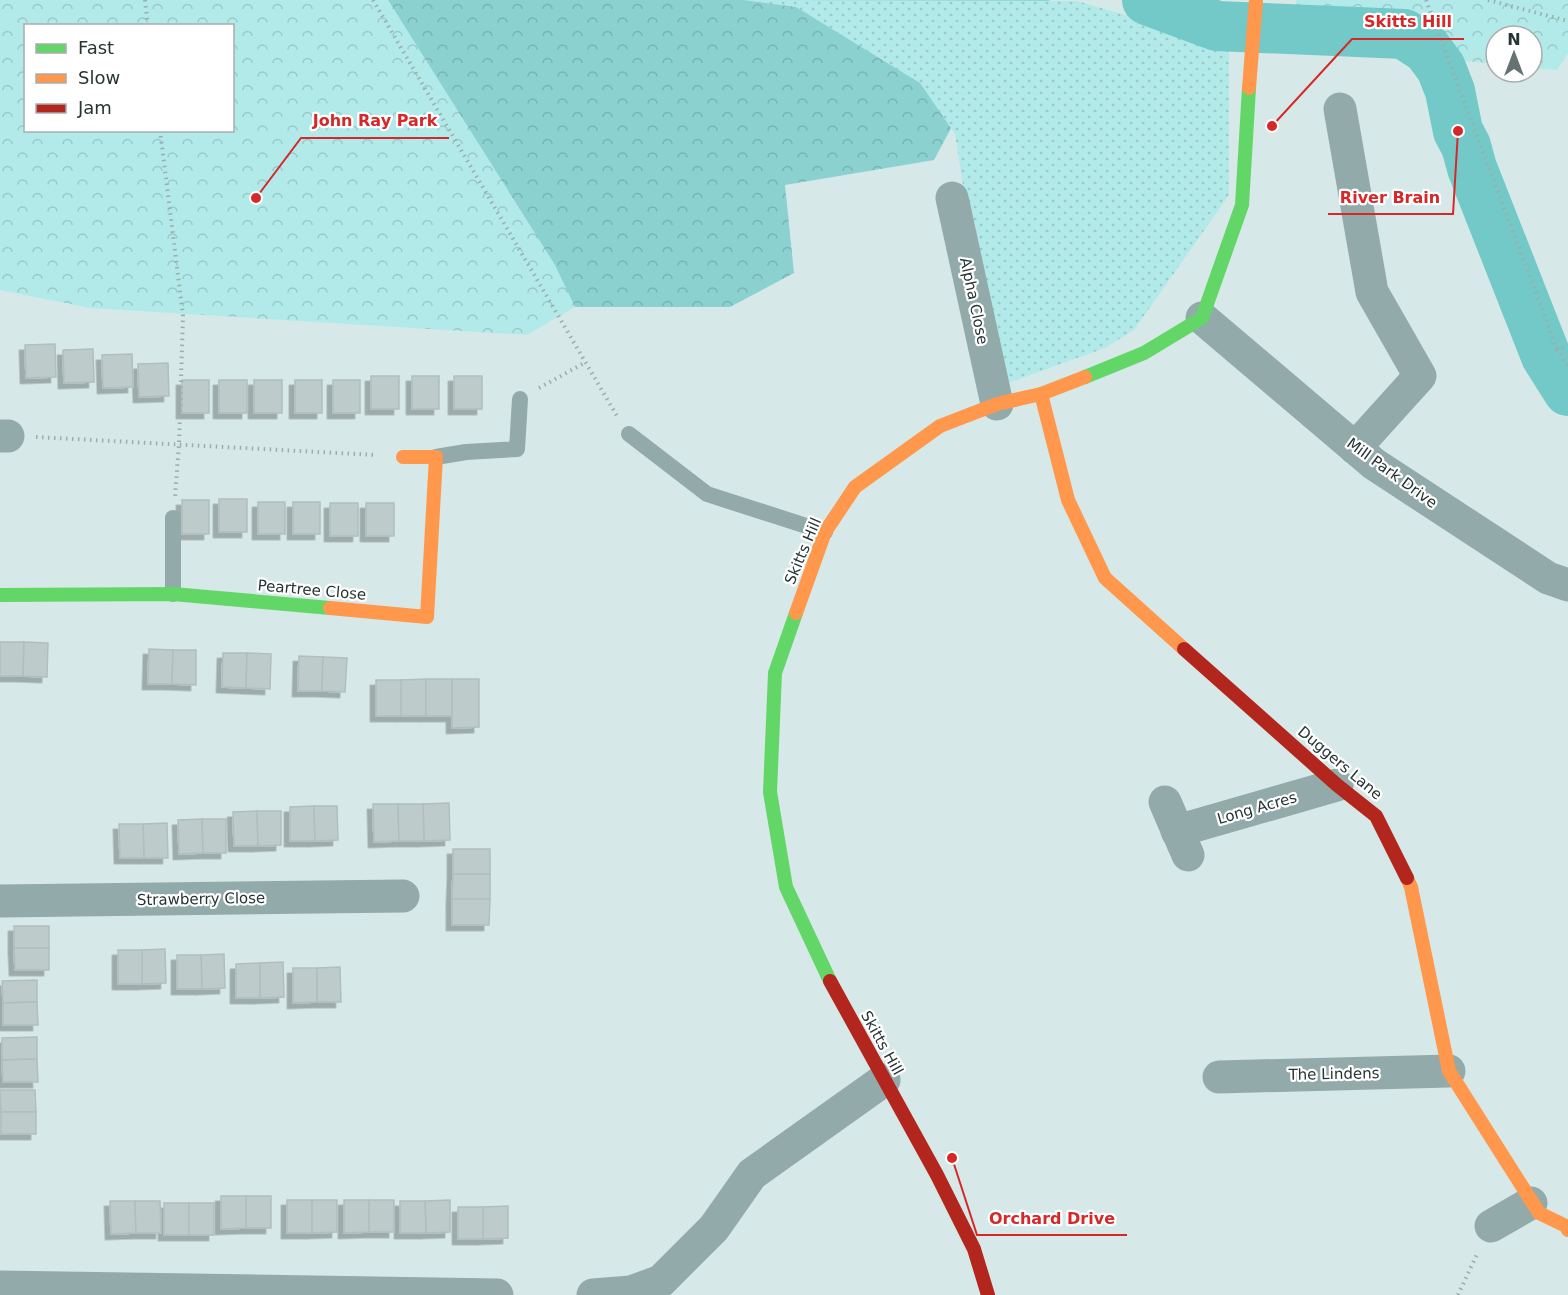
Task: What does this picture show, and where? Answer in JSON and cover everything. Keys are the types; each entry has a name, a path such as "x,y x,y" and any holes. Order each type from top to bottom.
{"street":[{"path":"1202,318 1242,205 1256,6"},
{"path":"1340,109 1372,292 1420,376 1355,448"},
{"name":"Alpha Close","path":"952,198 997,404"},
{"name":"Skitts Hill","path":"988,1295 974,1249 937,1175 825,972 786,887 770,792 774,673 825,532 855,487 940,426 997,404 1041,394 1144,353 1202,318"},
{"name":"Mill Park Drive","path":"1202,318 1374,464 1548,578 1568,585"},
{"name":"Duggers Lane","path":"1041,394 1068,500 1105,578 1337,785 1376,816 1411,887 1449,1071 1531,1203 1539,1213 1566,1226 1568,1230"},
{"path":"403,457 436,457"},
{"name":"Peartree Close","path":"0,595 174,594 427,617 436,457"},
{"name":"Long Acres","path":"1177,830 1337,785"},
{"name":"Strawberry Close","path":"0,901 403,896"},
{"name":"The Lindens","path":"1220,1077 1449,1071"},
{"path":"593,1295 668,1288 752,1174 884,1080"},
{"path":"1491,1226 1531,1203"},
{"path":"0,1287 496,1295"}],"lane":[{"path":"436,457 466,452 517,449 520,399"},
{"path":"630,434 707,494 825,532"},
{"path":"174,519 174,594"}],"path":[{"path":"145,0 148,24"},
{"path":"373,0 616,416 630,434"},
{"path":"1426,0 1557,349 1568,365"},
{"path":"1488,0 1568,21"},
{"path":"160,132 183,316 174,519"},
{"path":"1557,349 1568,346"},
{"path":"520,399 586,362"},
{"path":"4,436 403,457"},
{"path":"1458,1295 1491,1226"}],"green space":[{"path":"0,0 388,0 555,265 575,307 527,335 90,308 0,290"},
{"path":"388,0 1050,0 994,48 934,160 785,185 794,273 730,307 575,307"},
{"path":"743,0 1077,1 1229,45 1229,195 1134,330 1105,348 1003,385 981,303 955,134 920,83 796,7"},
{"path":"1296,0 1568,0 1568,53 1557,70 1544,69 1544,24 1484,24 1484,63 1435,58 1397,16 1297,11"}],"building":[{"path":"55,344 56,377 26,378 25,345"},
{"path":"93,349 94,382 64,383 63,350"},
{"path":"132,354 133,387 103,388 102,355"},
{"path":"168,363 169,396 139,397 138,364"},
{"path":"371,376 399,376 399,409 371,409"},
{"path":"412,376 439,376 439,409 412,409"},
{"path":"454,376 482,376 482,409 454,409"},
{"path":"182,380 209,380 209,413 182,413"},
{"path":"219,380 247,380 247,413 219,413"},
{"path":"254,380 282,380 282,413 254,413"},
{"path":"295,380 322,380 322,413 295,413"},
{"path":"333,380 360,380 360,413 333,413"},
{"path":"219,499 247,499 247,532 219,532"},
{"path":"182,500 209,500 209,534 182,534"},
{"path":"258,502 285,502 285,534 258,534"},
{"path":"293,502 320,502 320,534 293,534"},
{"path":"330,503 358,503 358,536 330,536"},
{"path":"366,503 394,503 394,536 366,536"},
{"path":"0,642 24,642 23,676 0,676"},
{"path":"24,642 48,643 47,677 23,676"},
{"path":"149,649 173,650 172,684 148,684"},
{"path":"173,650 196,650 196,685 172,684"},
{"path":"223,653 247,653 246,688 222,687"},
{"path":"247,653 271,654 270,689 246,688"},
{"path":"299,656 323,657 322,691 298,691"},
{"path":"323,657 347,658 345,692 322,691"},
{"path":"426,679 426,716 401,716 401,680"},
{"path":"426,679 452,679 452,716 426,716"},
{"path":"452,679 479,679 479,727 452,728"},
{"path":"376,680 401,680 401,716 376,716"},
{"path":"449,803 450,840 424,841 423,804"},
{"path":"373,804 398,804 399,841 374,842"},
{"path":"398,804 423,804 424,841 399,841"},
{"path":"314,806 315,841 290,841 290,807"},
{"path":"314,806 337,806 338,840 315,841"},
{"path":"257,811 258,846 234,846 233,812"},
{"path":"257,811 281,811 281,845 258,846"},
{"path":"202,819 203,853 179,854 178,820"},
{"path":"202,819 226,819 226,853 203,853"},
{"path":"167,823 168,858 144,858 143,824"},
{"path":"119,824 143,824 144,858 120,858"},
{"path":"453,849 490,849 490,874 453,874"},
{"path":"453,874 490,874 490,899 452,899"},
{"path":"452,899 490,899 489,925 452,925"},
{"path":"14,926 49,926 49,948 14,948"},
{"path":"14,948 49,948 49,970 15,970"},
{"path":"165,949 166,983 142,984 142,950"},
{"path":"118,950 142,950 142,984 118,984"},
{"path":"224,954 225,988 202,989 201,955"},
{"path":"177,955 201,955 202,989 177,989"},
{"path":"283,962 284,997 260,998 260,963"},
{"path":"260,963 260,998 236,998 236,964"},
{"path":"340,967 341,1002 317,1002 317,968"},
{"path":"293,968 317,968 317,1002 293,1003"},
{"path":"37,980 37,1002 3,1003 2,981"},
{"path":"37,1002 38,1025 3,1025 3,1003"},
{"path":"37,1037 37,1059 2,1060 2,1038"},
{"path":"37,1059 38,1082 3,1082 2,1060"},
{"path":"0,1090 35,1090 36,1112 1,1112"},
{"path":"1,1112 36,1112 36,1134 1,1134"},
{"path":"221,1196 246,1196 246,1228 221,1229"},
{"path":"246,1196 271,1196 271,1228 246,1228"},
{"path":"287,1200 312,1200 312,1233 287,1233"},
{"path":"312,1200 337,1200 337,1232 312,1233"},
{"path":"344,1200 369,1200 369,1232 344,1233"},
{"path":"369,1200 394,1200 394,1232 369,1232"},
{"path":"450,1200 450,1232 426,1233 425,1201"},
{"path":"110,1201 135,1201 136,1233 111,1234"},
{"path":"135,1201 160,1201 161,1233 136,1233"},
{"path":"400,1201 425,1201 426,1233 400,1233"},
{"path":"164,1203 189,1203 189,1235 164,1235"},
{"path":"189,1203 214,1203 214,1235 189,1235"},
{"path":"508,1206 508,1238 483,1239 483,1207"},
{"path":"458,1207 483,1207 483,1239 458,1239"}],"waterway":[{"path":"1147,0 1217,26 1404,34 1427,49 1441,68 1450,91 1458,131 1466,146 1472,168 1546,356 1568,391"}],"traffic: fast":[{"path":"1085,377 1144,353 1202,318 1242,205 1249,88"},
{"path":"0,595 173,594 330,608"},
{"path":"796,613 775,673 770,792 786,887 830,981"}],"traffic: slow":[{"path":"1249,88 1256,0"},
{"path":"796,613 825,532 855,487 940,426 997,404 1041,394 1085,377"},
{"path":"1041,394 1068,500 1105,578 1184,649"},
{"path":"330,608 427,617 436,457 403,457"},
{"path":"1407,878 1411,887 1449,1071 1539,1213 1566,1226 1568,1230"}],"traffic: jam":[{"path":"1184,649 1337,785 1376,816 1407,878"},
{"path":"830,981 937,1175 974,1249 988,1295"}],"place":[{"name":"Skitts Hill","path":"1272,126"},
{"name":"River Brain","path":"1458,131"},
{"name":"John Ray Park","path":"256,198"},
{"name":"Orchard Drive","path":"952,1158"}]}
